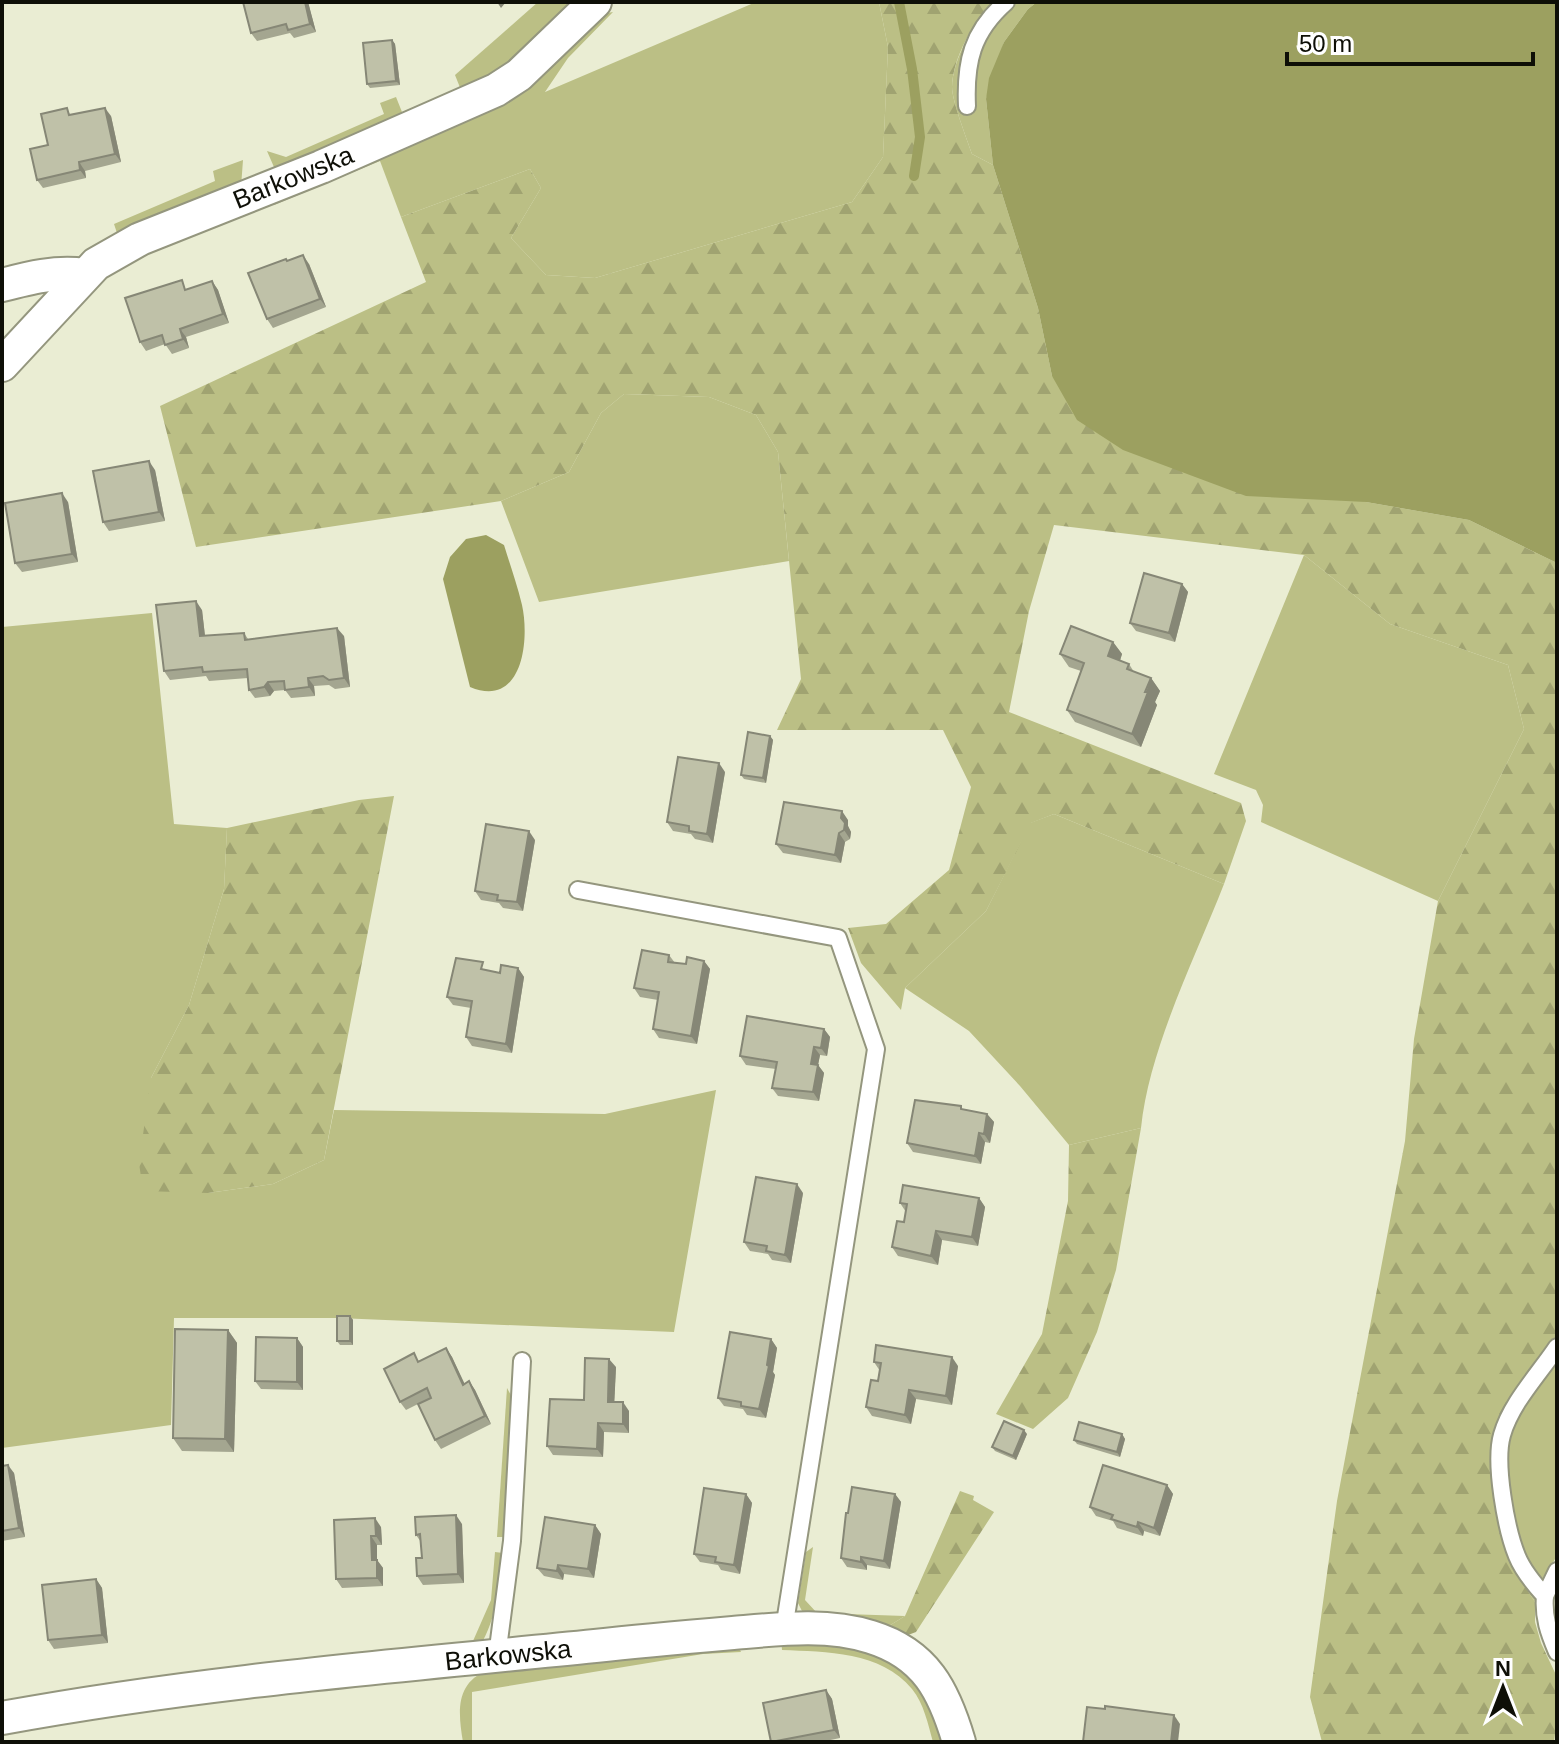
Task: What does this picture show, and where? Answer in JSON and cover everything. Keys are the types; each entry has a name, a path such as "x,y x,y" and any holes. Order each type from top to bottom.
{"street":[{"name":"Barkowska","path":"2,365 84,275 111,253 321,167 496,90 519,75 595,2"},
{"path":"2,285 48,275 84,275"},
{"name":"Barkowska","path":"2,1718 99,1700 497,1656 784,1629 852,1632 873,1637 915,1659 940,1689 959,1742"}],"lane":[{"path":"967,106 969,57 979,34 1006,2"},
{"path":"578,890 838,938 876,1049 784,1629"},
{"path":"1545,1596 1517,1557 1506,1516 1500,1463 1501,1437 1512,1413 1557,1347"},
{"path":"497,1656 512,1541 522,1361"},
{"path":"1557,1571 1545,1596 1544,1609 1547,1628 1557,1652"}],"green space":[{"path":"538,2 578,2 523,57 463,95 455,75"},
{"path":"756,2 879,2 888,47 883,157 852,202 595,278 546,275 511,238 541,188 530,169 401,217 380,161 274,205 275,200 602,14 613,12 568,58 545,92"},
{"path":"879,2 993,2 978,20 960,52 952,87 972,154 993,165 1038,308 1052,376 1366,502 1469,520 1557,563 1557,1334 1505,1412 1493,1438 1492,1466 1499,1519 1513,1568 1535,1602 1535,1622 1541,1643 1557,1677 1554,1742 1322,1742 1310,1697 1337,1501 1405,1141 1414,1039 1438,901 1524,729 1508,665 1390,624 1304,555 1054,525 1029,611 1009,712 1241,803 1246,821 1224,884 1054,814 1031,823 986,911 905,988 901,1010 861,963 848,928 886,924 949,870 971,787 943,730 777,730 801,679 778,452 756,415 709,397 624,394 601,413 569,472 501,501 196,547 160,406 426,282 401,217 530,169 541,188 511,238 546,275 595,278 852,202 883,157 888,47"},
{"path":"993,2 1037,2 1028,9 1004,42 986,99 993,165 972,154 952,87 956,64 966,41"},
{"path":"396,97 402,112 435,99 436,107 277,174 267,151 286,157 384,114 380,103"},
{"path":"243,160 241,187 119,239 114,224 215,181 213,171"},
{"path":"624,394 709,397 756,415 778,452 789,561 539,602 501,501 569,472 601,413"},
{"path":"1304,555 1390,624 1508,665 1524,729 1438,901 1261,822 1263,805 1256,790 1214,774"},
{"path":"152,613 174,824 227,828 224,889 189,1005 151,1078 208,1193 273,1184 324,1160 334,1110 605,1114 716,1090 674,1332 338,1318 174,1318 171,1425 2,1448 2,627"},
{"path":"394,796 324,1160 273,1184 208,1193 143,1191 139,1163 151,1078 189,1005 224,889 227,828 359,800"},
{"path":"1054,814 1224,884 1163,1036 1153,1067 1141,1128 1069,1145 969,1031 905,988 986,911 1030,823"},
{"path":"1141,1128 1116,1270 1097,1332 1068,1398 1033,1429 996,1414 1042,1334 1068,1201 1069,1145"},
{"path":"1557,1334 1557,1556 1544,1576 1535,1602 1515,1571 1505,1543 1496,1506 1491,1452 1503,1414"},
{"path":"507,1388 513,1399 505,1537 497,1537"},
{"path":"960,1491 974,1496 973,1500 994,1512 916,1632 908,1635 884,1629 905,1616"},
{"path":"813,1547 805,1600 817,1613 905,1616 884,1629 803,1613 798,1603 806,1552"},
{"path":"495,1552 503,1553 496,1601 486,1635 480,1646 454,1649 452,1644 473,1641 491,1600"},
{"path":"781,1638 859,1648 894,1662 929,1694 946,1742 933,1742 916,1695 899,1676 885,1667 869,1660 834,1653 782,1650"},
{"path":"736,1641 741,1652 703,1654 472,1692 472,1742 463,1742 460,1709 464,1691 477,1676 488,1670"}],"shaded area":[{"path":"1037,2 1557,2 1557,563 1469,520 1366,502 1246,496 1123,450 1077,420 1052,376 1038,308 993,165 986,99 989,78 1004,42 1028,9"},
{"path":"486,535 504,545 522,605 525,636 523,653 511,680 501,689 487,691 470,687 443,579 450,557 466,539"}],"building":[{"path":"243,2 305,2 310,24 288,30 286,24 251,33"},
{"path":"392,40 396,81 367,84 363,43"},
{"path":"67,108 69,115 105,108 115,154 79,162 80,170 37,180 30,149 48,145 41,114"},
{"path":"303,255 320,299 267,319 248,273"},
{"path":"182,280 185,290 212,281 223,314 180,329 183,339 165,345 162,335 140,342 125,298"},
{"path":"149,461 159,512 103,522 93,471"},
{"path":"62,493 72,554 15,563 5,503"},
{"path":"1144,573 1182,584 1169,633 1130,623"},
{"path":"196,601 200,636 244,633 245,640 337,628 344,678 308,678 309,687 285,690 284,681 268,682 264,687 249,690 247,669 203,672 202,667 164,671 156,605"},
{"path":"1071,626 1113,642 1108,656 1129,664 1127,669 1151,678 1132,734 1067,710 1084,663 1060,654"},
{"path":"748,732 770,736 763,778 741,775"},
{"path":"678,757 719,763 707,834 689,831 689,826 667,822"},
{"path":"784,802 842,811 844,830 839,833 835,855 776,844"},
{"path":"486,824 529,831 517,902 497,900 498,895 475,891"},
{"path":"642,950 669,955 668,962 686,964 687,957 704,961 691,1036 653,1029 659,992 634,988"},
{"path":"456,958 483,962 481,969 500,973 501,965 518,968 506,1044 466,1037 472,1001 447,997"},
{"path":"747,1016 824,1029 821,1048 814,1047 811,1064 818,1065 813,1092 772,1088 777,1062 740,1056"},
{"path":"915,1100 961,1106 961,1109 987,1114 984,1134 979,1133 975,1156 907,1143"},
{"path":"756,1177 797,1184 785,1255 766,1251 767,1246 744,1242"},
{"path":"903,1185 979,1198 972,1237 936,1231 931,1256 892,1247 897,1221 904,1222 907,1204 900,1203"},
{"path":"337,1316 350,1316 350,1341 337,1341"},
{"path":"175,1329 228,1330 225,1439 173,1438"},
{"path":"730,1332 771,1339 769,1366 759,1409 718,1398"},
{"path":"256,1337 297,1338 297,1382 255,1381"},
{"path":"876,1345 952,1357 946,1396 909,1390 905,1415 866,1407 871,1380 878,1381 881,1363 874,1362"},
{"path":"446,1348 463,1385 469,1381 485,1416 435,1440 418,1404 431,1398 427,1388 400,1402 384,1369 414,1353 418,1362"},
{"path":"585,1358 609,1359 608,1402 623,1402 623,1424 598,1423 597,1449 547,1446 550,1399 584,1400"},
{"path":"1004,1421 1024,1430 1013,1456 992,1447"},
{"path":"1079,1422 1122,1434 1117,1452 1074,1440"},
{"path":"8,1465 19,1528 2,1531 2,1466"},
{"path":"1103,1465 1167,1485 1154,1528 1138,1522 1137,1527 1111,1519 1113,1515 1090,1507"},
{"path":"852,1487 895,1494 884,1561 861,1557 861,1562 841,1558"},
{"path":"704,1488 746,1494 734,1565 715,1562 716,1557 694,1554"},
{"path":"456,1515 458,1574 417,1576 416,1558 422,1558 415,1517"},
{"path":"545,1517 595,1525 588,1569 558,1565 557,1571 537,1568"},
{"path":"375,1518 376,1536 371,1536 372,1560 377,1560 377,1578 336,1579 334,1520"},
{"path":"96,1579 102,1635 48,1640 42,1585"},
{"path":"826,1690 834,1730 771,1742 763,1703"},
{"path":"1105,1706 1174,1715 1171,1742 1083,1742 1087,1707 1105,1709"}],"waterway":[{"path":"899,2 912,69 920,137 914,176"}]}
